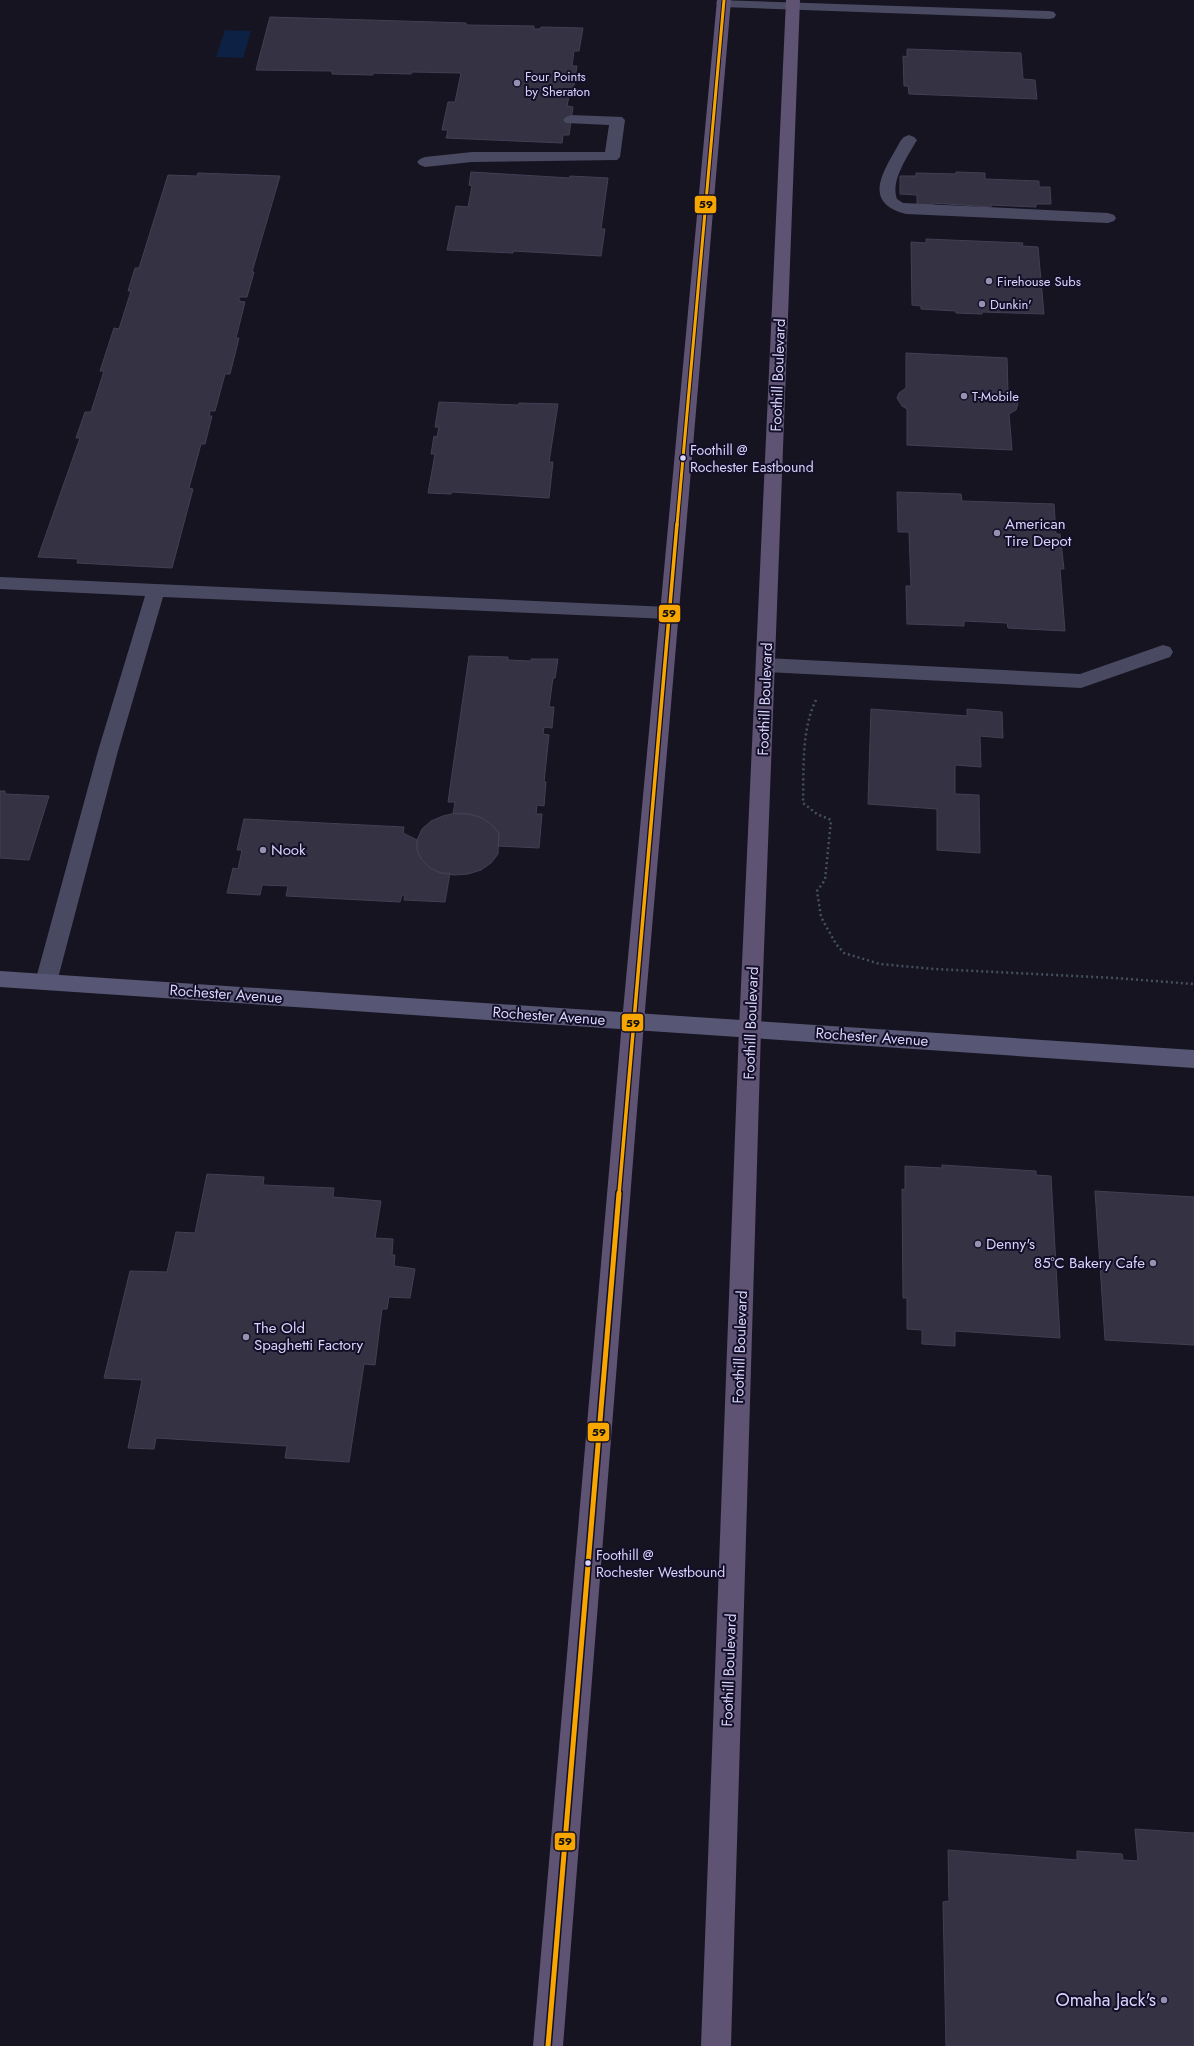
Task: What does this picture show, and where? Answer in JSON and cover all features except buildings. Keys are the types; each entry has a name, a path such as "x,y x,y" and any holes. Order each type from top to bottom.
{"main road":[{"path":"548,2046 633,1022 724,2"},
{"name":"Foothill Boulevard","path":"716,2046 750,1029 793,3"},
{"name":"Rochester Avenue","path":"0,979 1194,1059"}],"lane":[{"path":"724,2 793,3 1049,15"},
{"path":"424,162 472,157 612,157 617,120 571,120"},
{"path":"909,140 888,182 886,192 889,200 895,206 906,209 1108,218"},
{"path":"0,583 669,613"},
{"path":"46,982 108,751 156,590"},
{"path":"766,665 1081,681 1163,652"}],"path":[{"path":"819,697 812,705 809,719 803,802 817,814 830,820 826,880 817,891 821,917 836,944 844,953 880,964 934,969 1115,978 1194,984"}],"water":[{"path":"225,30 251,31 243,58 216,57"}],"transit line":[{"name":"59","path":"548,2046 633,1022 724,0"}],"place":[{"name":"Four Points by Sheraton","path":"517,83"},
{"name":"Firehouse Subs","path":"989,281"},
{"name":"Dunkin'","path":"982,304"},
{"name":"T-Mobile","path":"964,396"},
{"name":"Foothill @ Rochester Eastbound","path":"683,458"},
{"name":"American Tire Depot","path":"997,533"},
{"name":"Nook","path":"263,850"},
{"name":"Denny's","path":"978,1244"},
{"name":"85°C Bakery Cafe","path":"1153,1263"},
{"name":"The Old Spaghetti Factory","path":"246,1337"},
{"name":"Foothill @ Rochester Westbound","path":"588,1563"},
{"name":"Omaha Jack's","path":"1164,2000"}]}
